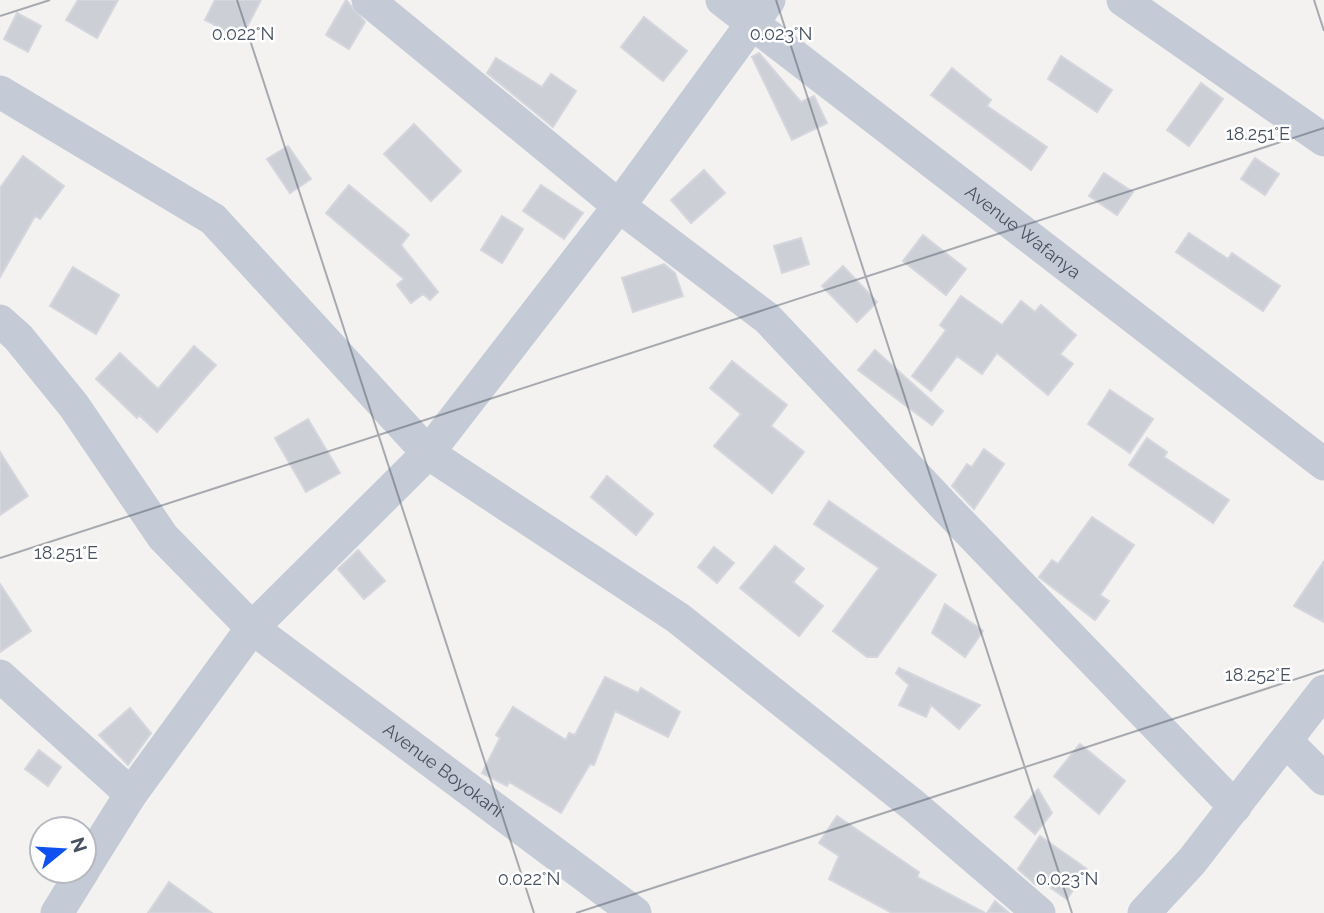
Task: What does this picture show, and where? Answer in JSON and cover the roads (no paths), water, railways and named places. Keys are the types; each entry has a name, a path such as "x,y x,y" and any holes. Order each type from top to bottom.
{"street":[{"path":"368,0 619,206 767,318 1235,807"},
{"name":"Avenue Wafanya","path":"722,0 759,11 1324,464"},
{"path":"1123,0 1324,140"},
{"path":"98,847 131,794 252,628 428,453 619,206 759,11"},
{"path":"0,92 213,219 428,453 678,618 913,805 1039,913"},
{"name":"Avenue Boyokani","path":"0,321 18,337 75,406 163,537 252,628 635,913"},
{"path":"0,676 131,794"},
{"path":"1144,913 1192,861 1324,691"},
{"path":"1287,742 1324,779"},
{"path":"57,913 75,885"}]}
